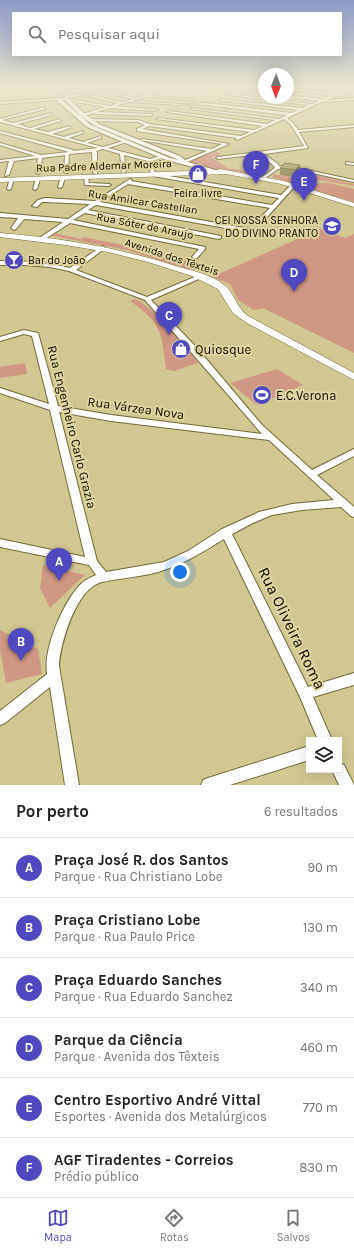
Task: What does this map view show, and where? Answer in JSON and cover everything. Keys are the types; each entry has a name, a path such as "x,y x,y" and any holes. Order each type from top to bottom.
{"main road":[{"name":"Rua Padre Aldemar Moreira","path":"0,180 10,177 64,175 86,177 136,176 211,171 227,172 264,178 354,205"},
{"name":"Avenida dos Têxteis","path":"0,235 43,238 102,248 150,260 199,276 223,288 230,298 232,305 240,314 354,377"}],"street":[{"path":"5,123 150,160 162,156"},
{"path":"13,125 21,123"},
{"path":"30,129 51,123"},
{"path":"85,123 126,142 171,160 186,162 274,123"},
{"path":"94,123 197,167 211,171"},
{"path":"140,123 146,125 242,137"},
{"path":"193,123 255,131"},
{"path":"251,123 269,125"},
{"path":"218,158 307,147 298,131 290,123"},
{"path":"89,126 97,125"},
{"path":"146,125 138,130 140,132 227,144"},
{"path":"298,131 354,126"},
{"path":"47,134 69,127"},
{"path":"0,132 74,152"},
{"path":"64,138 82,132"},
{"path":"139,141 152,133"},
{"path":"83,143 100,137"},
{"path":"139,141 212,150"},
{"path":"0,161 93,150 126,142"},
{"path":"0,144 40,157"},
{"path":"93,150 95,154 95,173"},
{"path":"60,187 64,175 67,153"},
{"path":"261,153 277,168"},
{"path":"122,154 124,172"},
{"path":"35,188 40,157"},
{"path":"0,158 10,160"},
{"path":"171,160 178,158"},
{"path":"9,189 10,160"},
{"path":"150,160 152,171 155,175 282,197"},
{"path":"348,162 354,164"},
{"path":"273,163 354,181"},
{"path":"264,178 277,168 289,167"},
{"path":"43,238 136,176"},
{"path":"86,177 86,184 88,185 110,185"},
{"path":"127,182 273,207"},
{"path":"265,216 293,186"},
{"name":"Rua Amilcar Castellan","path":"35,206 40,201 45,200 96,203 248,230"},
{"name":"Rua Amilcar Castellan","path":"84,211 219,237"},
{"path":"0,215 70,221"},
{"path":"14,228 22,217"},
{"name":"Rua Sóter de Araujo","path":"70,221 203,248 195,257"},
{"path":"71,270 102,248"},
{"path":"0,263 50,265 71,270 147,299 194,350 244,410 271,438 354,513"},
{"path":"147,299 199,276"},
{"name":"Rua Engenheiro Carlo Grazia","path":"0,339 24,332 35,335 53,408 65,448 92,562"},
{"name":"Rua Várzea Nova","path":"0,390 53,408 111,418 271,438"},
{"path":"311,474 354,452"},
{"path":"72,785 54,676 54,655 60,632 79,593 88,584 104,578 166,565 187,556 226,532 261,515 280,510 343,503"},
{"name":"Rua Oliveira Roma","path":"226,532 324,737"},
{"path":"0,543 92,562 104,578"},
{"path":"0,719 54,676"},
{"path":"304,694 354,679"},
{"path":"208,785 306,754"},
{"path":"341,773 347,785"}],"shaded area":[{"path":"216,151 221,155 211,157 227,168 265,174 258,175 228,171 191,162 206,154 208,155"},
{"path":"301,171 354,184 354,186 311,179 313,175 301,173"},
{"path":"274,174 318,182 303,186 274,178 272,177"},
{"path":"320,183 329,183 354,189 354,202 305,187"},
{"path":"320,229 345,238 354,234 354,353 263,308 254,310 238,300 230,284 212,277"},
{"path":"54,233 81,239 84,237 199,261 194,271 127,250 48,235"},
{"path":"135,299 153,311 170,327 198,363 174,371 166,369 161,337 155,323 149,316 130,301"},
{"path":"25,363 27,374 0,378 0,367"},
{"name":"E.C.Verona","path":"277,369 303,385 257,405 230,383"},
{"path":"43,565 85,575 50,608 40,588"},
{"path":"0,630 38,649 42,674 6,683 0,649"}],"building":[{"path":"285,163 300,165 295,170 280,168"}],"place":[{"name":"Feira livre","path":"198,174"},
{"name":"AGF Tiradentes - Correios","path":"256,184"},
{"name":"Centro Esportivo André Vittal","path":"304,201"},
{"name":"CEI NOSSA SENHORA DO DIVINO PRANTO","path":"332,226"},
{"name":"Bar do João","path":"14,260"},
{"name":"Parque da Ciência","path":"294,292"},
{"name":"Praça Eduardo Sanches","path":"169,335"},
{"name":"Quiosque","path":"181,349"},
{"name":"E.C.Verona","path":"262,395"},
{"name":"Praça José R. dos Santos","path":"59,581"},
{"name":"Praça Cristiano Lobe","path":"21,661"}]}
